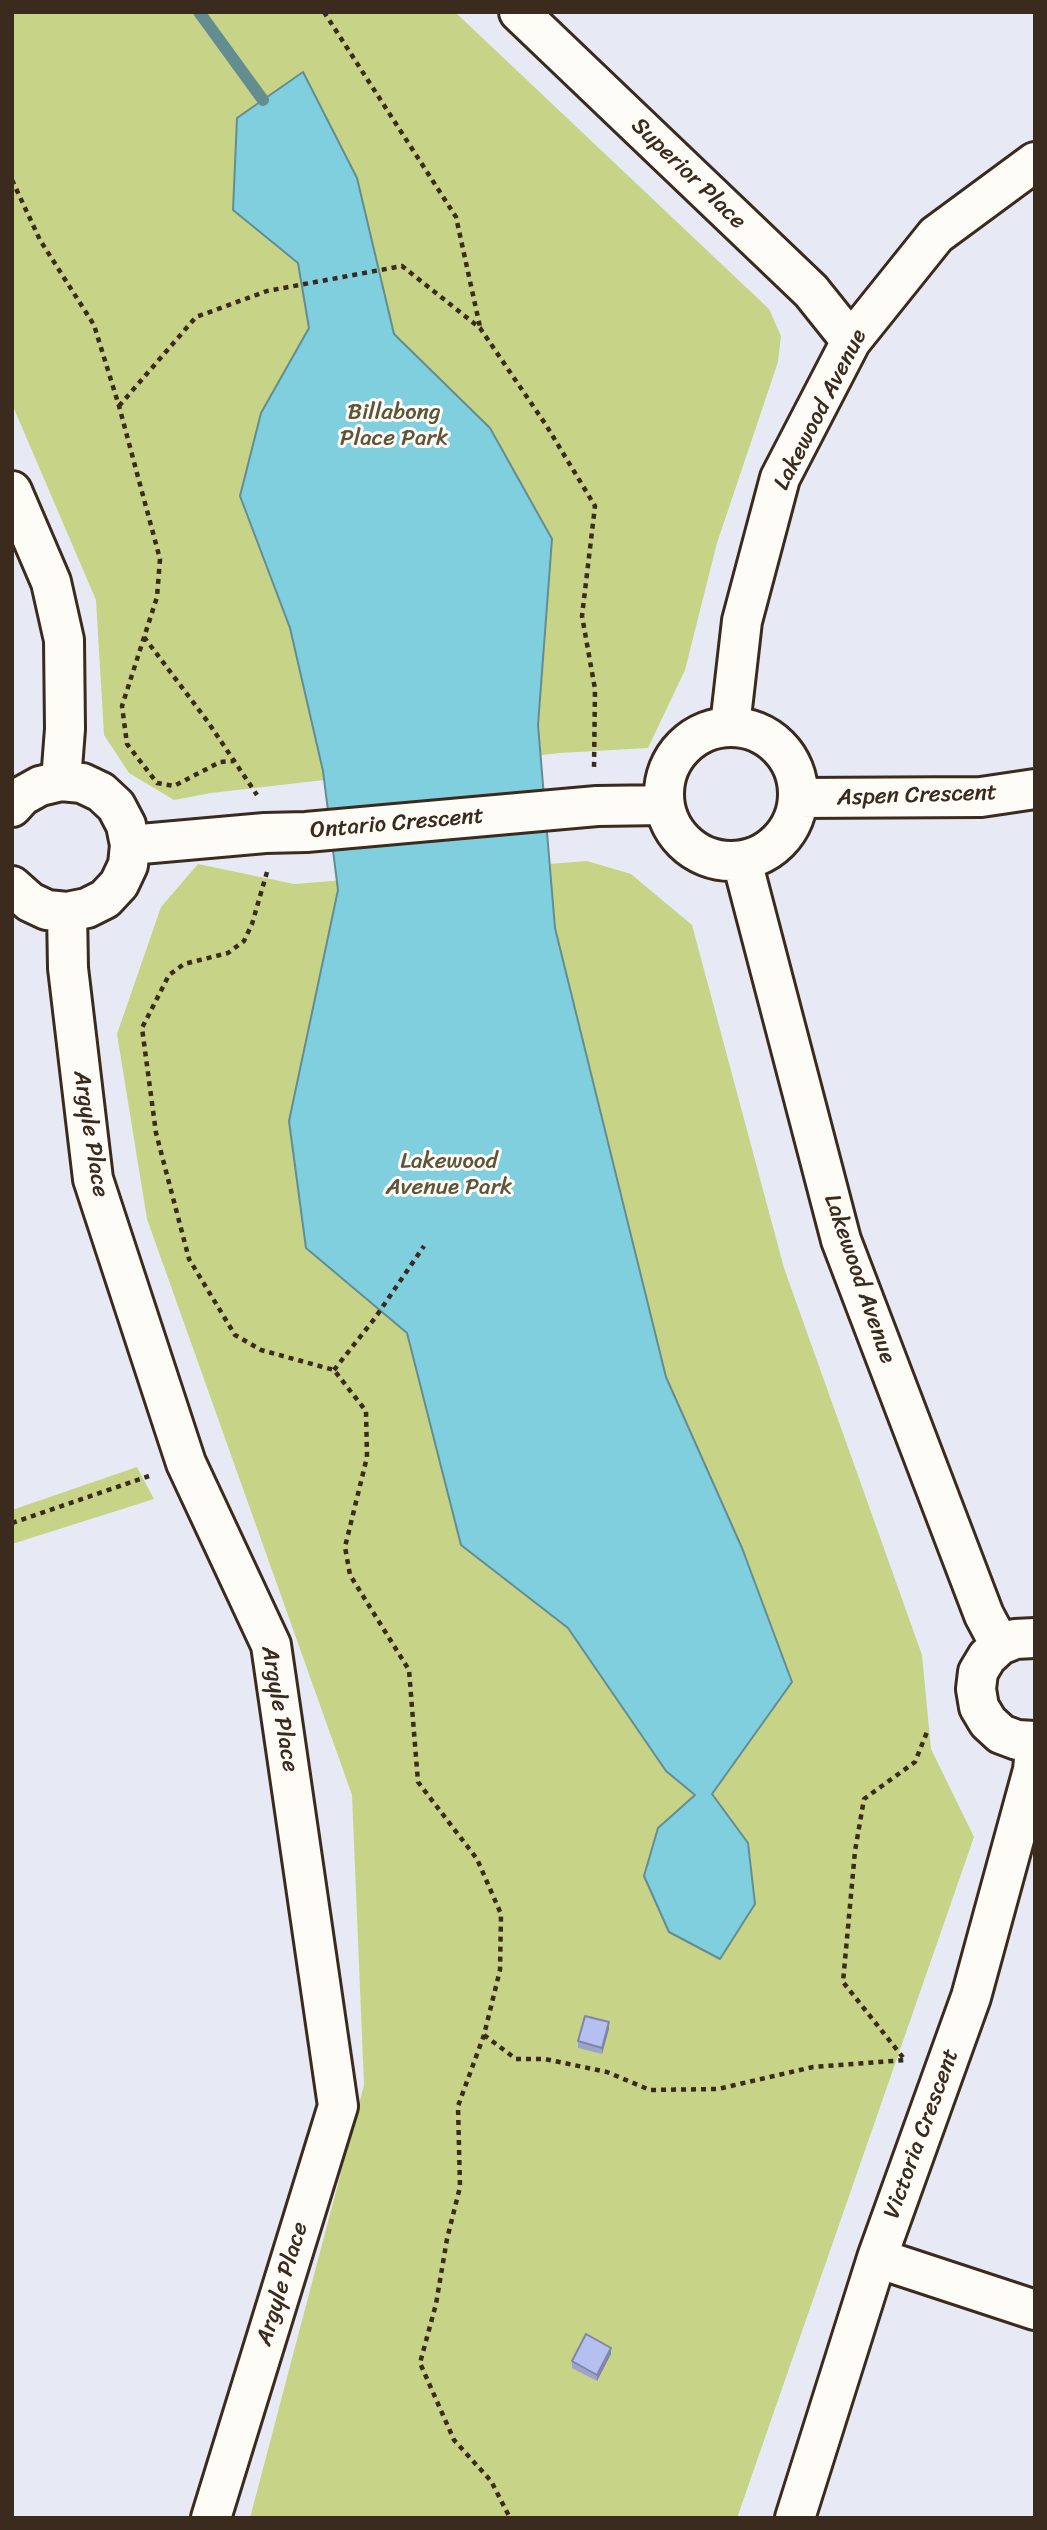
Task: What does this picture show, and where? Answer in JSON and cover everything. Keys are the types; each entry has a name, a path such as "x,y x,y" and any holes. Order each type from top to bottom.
{"street":[{"name":"Superior Place","path":"519,12 811,291 851,341"},
{"name":"Lakewood Avenue","path":"730,726 742,621 780,478 851,341 936,236 1035,162"},
{"path":"12,491 51,582 64,640 65,729 61,781"},
{"path":"730,726 752,730 772,741 787,757 796,777 798,798 793,820 781,839 764,853 742,861 716,860 692,849 674,830 664,805 664,785 669,766 679,751 694,738 711,730 730,726"},
{"path":"12,807 22,796 40,786 61,781 82,783 101,792 117,806 126,825 130,845 128,865 119,884 105,898 87,908 67,912 47,910 30,902 12,886"},
{"name":"Aspen Crescent","path":"798,798 981,797 1035,789"},
{"name":"Ontario Crescent","path":"130,845 590,807 664,805"},
{"name":"Lakewood Avenue","path":"742,861 841,1240 984,1615 1017,1641"},
{"name":"Argyle Place","path":"67,912 68,968 93,1179 186,1463 271,1645 338,2106 211,2518"},
{"path":"1017,1641 987,1657 978,1672 976,1689 979,1707 988,1722 1001,1734 1017,1740 1035,1741"},
{"name":"Victoria Crescent","path":"796,2518 877,2259 971,1997 1033,1770 1035,1748"},
{"path":"877,2259 1035,2310"}],"path":[{"path":"324,12 456,217 480,328"},
{"path":"12,180 40,240 94,324 160,559 157,597 144,637 122,706 127,744 157,783 174,786 220,762 234,761 144,637"},
{"path":"119,406 196,317 267,291 402,266 480,328 546,425 595,506 582,616 596,689 590,807"},
{"path":"265,833 268,868 252,925 244,941 228,953 184,964 169,975 142,1028 156,1133 188,1259 235,1335 261,1350 334,1370 366,1411 366,1457 345,1547 349,1575 408,1670 418,1782 477,1859 501,1914 500,1970 484,2035 457,2106 460,2187 447,2239 436,2304 420,2363 454,2440 491,2481 510,2518"},
{"path":"334,1370 375,1318 424,1246"},
{"path":"12,1523 186,1463"},
{"path":"484,2035 516,2059 545,2059 607,2072 650,2090 718,2089 813,2067 905,2060 843,1982 855,1851 864,1799 915,1762 928,1732"}],"green space":[{"name":"Billabong Place Park","path":"12,12 455,12 769,309 781,336 778,362 717,543 685,670 648,748 560,753 211,793 174,800 129,773 104,735 96,600 12,404"},
{"name":"Lakewood Avenue Park","path":"587,861 631,874 692,925 784,1268 922,1655 931,1749 974,1837 737,2518 250,2518 364,2085 352,1795 147,1219 117,1034 161,907 198,864 294,884"},
{"path":"137,1467 154,1499 12,1544 12,1510"}],"water":[{"path":"303,72 357,178 394,334 490,428 552,539 538,725 555,928 666,1377 742,1548 792,1682 712,1794 748,1843 755,1904 720,1959 669,1932 644,1876 658,1828 695,1795 666,1771 568,1628 461,1545 407,1333 306,1248 289,1121 338,890 323,771 290,628 240,496 261,413 309,328 298,263 233,210 237,118"}],"building":[{"path":"585,2016 609,2022 602,2048 578,2041"},
{"path":"586,2334 611,2348 597,2375 572,2361"}],"waterway":[{"path":"199,12 263,100"}]}
